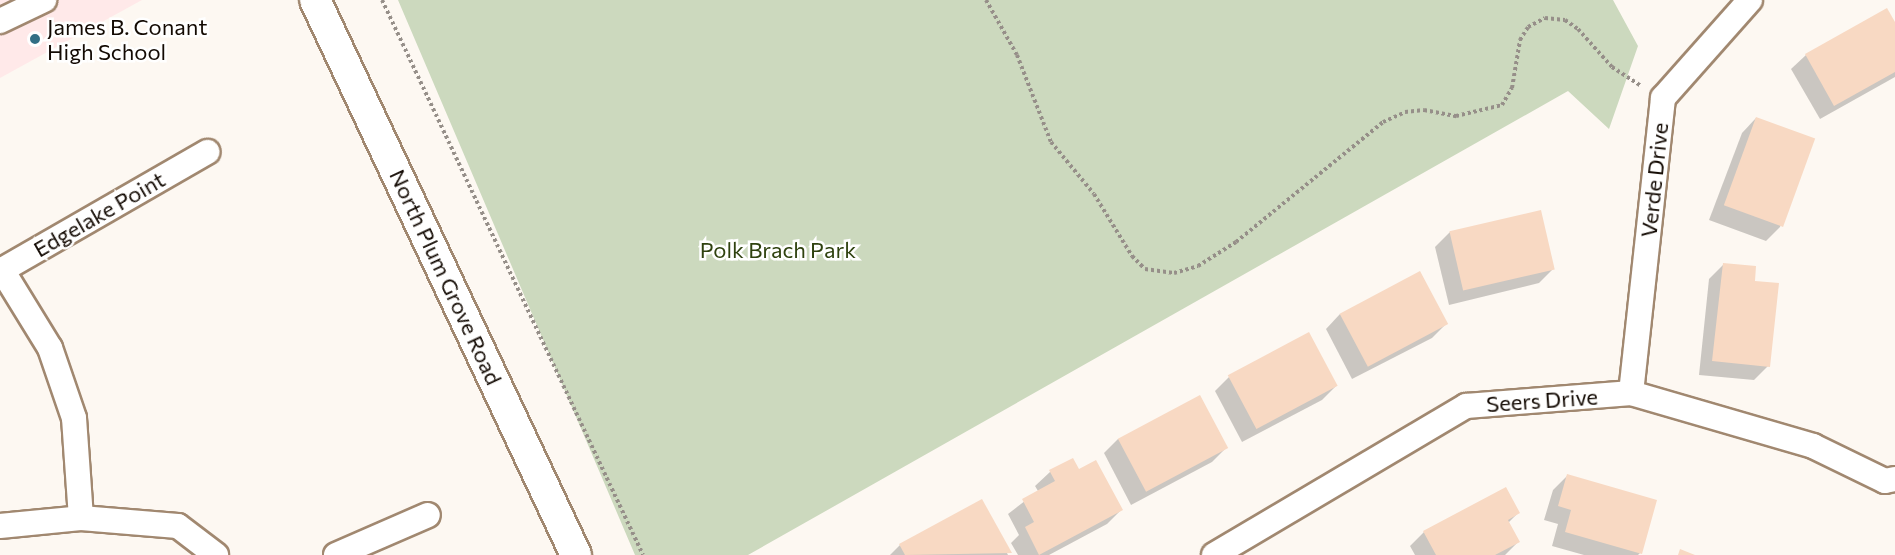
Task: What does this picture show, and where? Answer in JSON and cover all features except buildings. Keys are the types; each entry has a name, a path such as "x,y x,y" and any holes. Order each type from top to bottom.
{"street":[{"path":"0,21 44,0"},
{"name":"North Plum Grove Road","path":"315,0 576,555"},
{"name":"Verde Drive","path":"1631,393 1663,98 1750,0"},
{"name":"Edgelake Point","path":"81,518 74,418 50,348 2,270 207,152"},
{"name":"Seers Drive","path":"1214,555 1466,406 1631,393 1813,446 1885,482 1895,479"},
{"path":"336,555 428,515"},
{"path":"0,526 81,518 178,526 216,555"}],"path":[{"path":"382,0 643,555"},
{"path":"986,0 1017,55 1051,142 1094,194 1132,256 1145,269 1174,273 1198,266 1236,242 1383,122 1405,112 1424,110 1456,116 1502,105 1512,88 1520,40 1528,27 1545,18 1565,20 1578,29 1612,67 1663,98"}],"shaded area":[{"name":"James B. Conant High School","path":"0,0 142,0 0,78"}],"green space":[{"name":"Polk Brach Park","path":"398,0 1613,0 1638,46 1609,129 1568,91 748,555 635,555"}],"place":[{"name":"James B. Conant High School","path":"35,39"}]}
